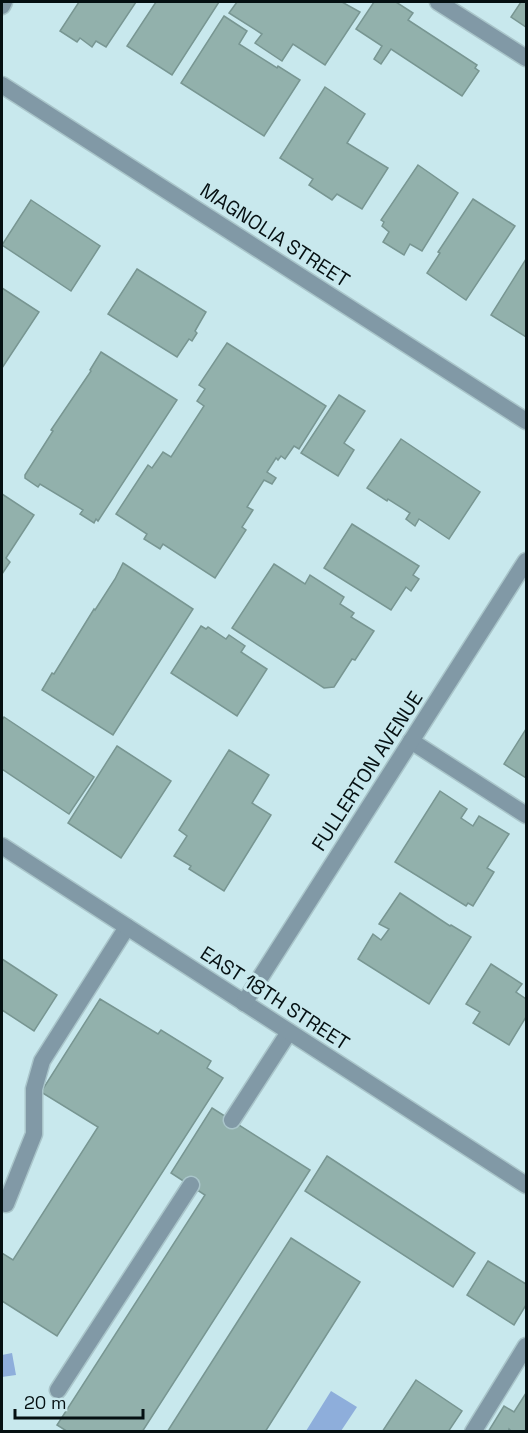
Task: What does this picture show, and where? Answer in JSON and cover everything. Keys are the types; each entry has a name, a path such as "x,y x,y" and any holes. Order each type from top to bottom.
{"street":[{"path":"2,6 4,2"},
{"path":"438,2 526,58"},
{"name":"MAGNOLIA STREET","path":"2,85 526,421"},
{"name":"FULLERTON AVENUE","path":"244,1003 526,561"},
{"path":"411,741 526,815"},
{"name":"EAST 18TH STREET","path":"2,846 526,1185"},
{"path":"6,1204 34,1134 34,1089 42,1061 127,927"},
{"path":"232,1120 290,1032"},
{"path":"58,1390 191,1185"},
{"path":"472,1431 526,1346"}],"water":[{"path":"12,1353 16,1375 2,1377 2,1355"},
{"path":"331,1391 357,1407 341,1431 306,1431"}],"building":[{"path":"79,2 136,2 106,47 96,41 92,47 80,38 77,42 60,31"},
{"path":"156,2 219,2 172,75 127,46"},
{"path":"237,2 342,2 360,12 325,65 293,44 282,61 255,43 262,34 229,13"},
{"path":"374,2 396,2 413,13 408,20 477,65 475,68 479,71 462,96 391,49 381,64 374,59 382,46 356,29"},
{"path":"521,2 526,2 526,27 511,17"},
{"path":"224,16 247,31 239,44 300,80 264,136 181,83"},
{"path":"325,87 365,114 347,143 388,168 362,209 337,194 332,200 309,185 313,179 280,158"},
{"path":"418,165 458,193 422,251 410,244 404,255 383,242 389,232 382,226 384,222 381,220"},
{"path":"473,199 515,226 466,300 427,273"},
{"path":"31,200 100,246 71,291 2,245"},
{"path":"526,259 526,337 491,315"},
{"path":"137,269 206,312 192,341 189,339 177,357 108,314"},
{"path":"2,288 39,312 2,368"},
{"path":"227,343 326,406 299,449 294,446 285,459 281,456 278,460 276,458 267,472 276,478 272,484 264,480 247,507 253,510 242,527 246,530 215,578 163,544 160,549 144,539 147,534 116,514 148,465 152,468 163,452 171,457 204,406 197,401 205,389 199,385"},
{"path":"101,352 177,400 98,521 96,519 94,523 80,514 83,510 40,484 38,487 25,478 25,475"},
{"path":"339,395 365,411 344,443 354,450 338,476 301,453"},
{"path":"401,439 480,492 449,539 419,519 415,526 406,519 410,513 367,488"},
{"path":"2,494 34,515 6,558 10,562 2,574"},
{"path":"352,524 419,566 413,575 419,579 411,591 406,587 391,610 324,568"},
{"path":"123,563 193,609 113,735 42,690 115,579"},
{"path":"274,564 305,584 310,575 344,597 340,604 354,613 351,617 374,631 334,687 324,688 232,628"},
{"path":"201,626 206,629 208,627 226,639 229,635 245,646 241,652 267,669 237,716 171,673"},
{"path":"4,717 94,777 69,814 2,769 2,720"},
{"path":"526,729 526,778 504,764"},
{"path":"117,746 171,781 121,858 68,823"},
{"path":"229,750 269,775 252,803 271,815 224,891 189,869 191,866 174,856 187,836 179,830"},
{"path":"440,791 467,809 461,818 473,826 479,816 509,834 487,868 494,872 473,906 468,903 466,906 395,862"},
{"path":"400,893 471,937 429,1004 358,959 373,934 381,940 389,929 379,924"},
{"path":"2,959 57,995 34,1031 2,1010"},
{"path":"491,964 522,984 516,992 526,999 526,1017 509,1045 473,1023 480,1012 466,1004"},
{"path":"100,999 158,1034 161,1030 211,1061 207,1068 223,1078 57,1336 2,1301 2,1253 13,1260 98,1127 41,1092"},
{"path":"212,1108 310,1170 142,1432 68,1432 57,1425 205,1195 171,1173"},
{"path":"327,1156 475,1253 453,1287 305,1191"},
{"path":"291,1238 360,1282 265,1432 167,1432"},
{"path":"488,1261 526,1284 526,1305 514,1325 467,1295"},
{"path":"416,1380 462,1411 448,1432 382,1432"},
{"path":"526,1393 526,1432 512,1432 509,1429 508,1432 488,1432 504,1406 514,1412"}]}
